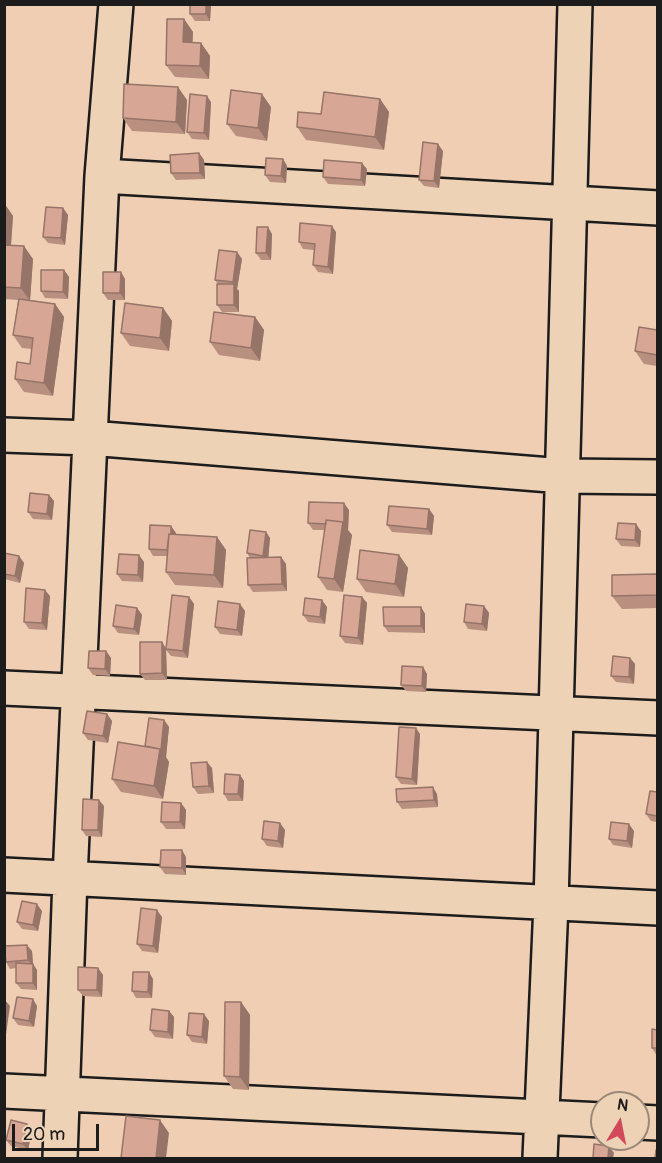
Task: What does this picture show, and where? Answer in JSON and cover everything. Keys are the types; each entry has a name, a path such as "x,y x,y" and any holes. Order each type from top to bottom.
{"street":[{"path":"60,1158 70,878 102,176 116,4"},
{"path":"540,1158 551,904 575,4"},
{"path":"102,176 657,208"},
{"path":"4,435 90,438 563,476 657,477"},
{"path":"4,688 657,718"},
{"path":"4,875 657,908"},
{"path":"4,1091 590,1119"}],"building":[{"path":"190,4 206,4 206,14 190,14"},
{"path":"167,19 184,19 183,42 201,43 200,66 166,65"},
{"path":"124,84 178,87 176,122 123,118"},
{"path":"231,90 262,94 258,128 227,124"},
{"path":"324,92 380,99 375,137 297,127 298,112 321,114"},
{"path":"190,94 207,96 204,133 187,132"},
{"path":"423,142 438,144 434,181 419,180"},
{"path":"199,153 200,173 171,173 170,155"},
{"path":"266,158 283,159 281,176 265,175"},
{"path":"324,160 362,163 361,180 323,177"},
{"path":"46,207 63,208 61,238 43,237"},
{"path":"300,223 332,226 328,267 313,265 315,244 299,242"},
{"path":"257,227 268,227 266,253 256,253"},
{"path":"4,245 24,246 21,288 4,287"},
{"path":"219,250 237,252 233,282 215,280"},
{"path":"41,270 64,270 63,292 41,291"},
{"path":"103,272 121,272 120,293 103,293"},
{"path":"217,284 234,284 234,305 217,305"},
{"path":"19,299 55,304 44,383 15,379 17,362 30,364 33,338 13,335"},
{"path":"125,303 163,308 160,338 121,333"},
{"path":"214,312 255,317 251,348 210,342"},
{"path":"639,327 657,330 657,355 635,351"},
{"path":"30,493 49,495 47,514 28,512"},
{"path":"309,502 344,503 344,524 326,520 326,524 308,523"},
{"path":"389,506 429,509 427,529 387,525"},
{"path":"326,520 343,522 334,579 318,577"},
{"path":"618,523 636,524 635,540 616,539"},
{"path":"150,525 171,526 167,550 149,549"},
{"path":"250,530 266,532 263,556 247,553"},
{"path":"169,534 217,537 214,575 166,572"},
{"path":"360,550 399,555 395,584 357,579"},
{"path":"4,553 19,556 15,576 4,574"},
{"path":"119,554 139,555 138,575 117,574"},
{"path":"281,557 282,584 248,585 247,558"},
{"path":"657,574 657,595 612,596 612,575"},
{"path":"26,588 45,590 42,623 24,622"},
{"path":"172,595 189,597 183,651 166,649"},
{"path":"344,595 362,597 358,638 340,636"},
{"path":"305,598 322,600 320,617 303,615"},
{"path":"218,601 240,604 237,630 215,627"},
{"path":"466,604 484,606 482,624 464,622"},
{"path":"116,605 137,608 134,629 113,626"},
{"path":"383,607 421,607 421,626 384,626"},
{"path":"140,642 162,642 162,673 140,674"},
{"path":"89,651 106,651 105,669 88,668"},
{"path":"613,656 630,658 629,677 611,676"},
{"path":"402,666 423,667 422,686 401,685"},
{"path":"87,711 107,714 103,736 83,733"},
{"path":"149,718 164,720 161,750 145,746"},
{"path":"399,727 416,728 412,779 396,777"},
{"path":"118,742 160,749 154,786 112,779"},
{"path":"207,762 209,786 193,787 191,763"},
{"path":"225,774 240,775 238,794 224,794"},
{"path":"433,787 434,800 397,802 396,789"},
{"path":"650,791 657,792 657,816 646,814"},
{"path":"83,799 99,800 98,830 82,830"},
{"path":"162,802 181,803 180,822 161,822"},
{"path":"264,821 280,823 278,841 262,839"},
{"path":"611,822 629,824 627,841 609,839"},
{"path":"161,850 182,850 182,868 160,867"},
{"path":"22,901 37,904 33,925 17,922"},
{"path":"141,908 157,910 153,946 137,944"},
{"path":"27,945 28,960 6,962 4,946"},
{"path":"16,963 33,964 33,983 16,983"},
{"path":"78,967 98,968 97,990 78,990"},
{"path":"133,972 149,972 148,992 132,991"},
{"path":"17,997 33,999 29,1021 13,1018"},
{"path":"225,1002 241,1002 240,1077 224,1076"},
{"path":"152,1009 169,1011 168,1032 150,1030"},
{"path":"189,1013 204,1014 202,1037 187,1035"},
{"path":"652,1029 657,1030 657,1048 652,1048"},
{"path":"126,1116 160,1120 156,1158 121,1158"},
{"path":"11,1120 27,1124 23,1144 6,1140"},
{"path":"594,1151 609,1151 608,1158 593,1158"}]}
